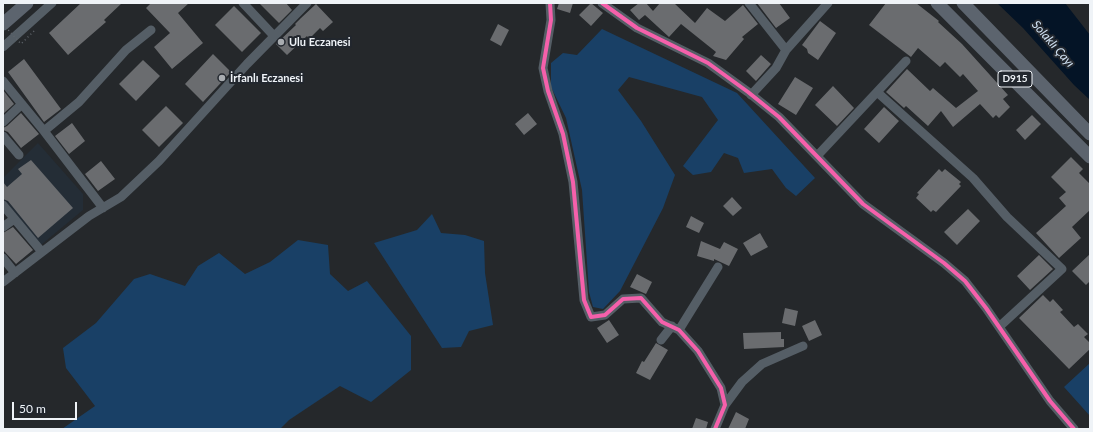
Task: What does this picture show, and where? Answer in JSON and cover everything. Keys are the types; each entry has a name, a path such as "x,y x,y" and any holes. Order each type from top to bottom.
{"highway":[{"path":"3,24 27,3"},
{"name":"D915","path":"937,3 1090,157"},
{"name":"D915","path":"963,3 1090,134"}],"street":[{"path":"3,47 52,3"},
{"path":"243,3 274,36"},
{"path":"3,282 103,208 121,197 159,161 247,64 307,3"},
{"path":"550,3 552,20 543,68 548,91 563,134 573,182 584,300 591,317 605,315 623,299 641,298 662,322 676,328 698,351 721,388 725,405"},
{"path":"602,3 637,28 708,63 751,95 779,117 863,204 944,263 965,281 1050,401 1074,429"},
{"path":"749,3 786,50"},
{"path":"751,95 776,68 786,50 828,3"},
{"path":"44,131 79,102 126,50 151,30"},
{"path":"817,156 906,61"},
{"path":"3,81 44,131 103,208"},
{"path":"877,92 973,178 1006,217 1062,269 999,327"},
{"path":"3,122 22,104"},
{"path":"3,136 19,155"},
{"path":"3,205 42,252"},
{"path":"3,227 14,219"},
{"path":"3,258 15,273"},
{"path":"661,340 676,328 718,267"},
{"path":"715,429 725,405 742,382 762,364 803,346"}],"path":[{"path":"3,24 21,44 37,30"}],"shaded area":[{"path":"602,29 737,93 815,178 796,196 786,188 772,169 744,173 738,158 724,153 711,172 693,175 683,166 718,120 702,97 629,77 618,90 641,121 675,175 663,208 620,291 603,309 593,307 589,292 582,190 566,118 551,87 551,63 563,53 577,55"},
{"path":"38,143 83,194 83,210 41,245 3,200 3,178"},
{"path":"432,214 441,233 465,235 484,241 485,273 493,325 469,331 461,347 442,348 374,243 417,230"},
{"path":"298,240 328,245 330,274 348,291 367,281 411,336 411,370 371,402 340,386 289,420 280,429 62,429 95,406 66,368 63,348 96,323 134,279 150,274 185,286 198,266 219,253 245,274 270,262"},
{"path":"1090,363 1090,416 1064,387"}],"water":[{"name":"Solaklı Çayı","path":"997,3 1065,3 1090,35 1090,100 1074,85 1023,28"}],"building":[{"path":"81,3 122,3 104,20 106,22 68,55 49,33"},
{"path":"151,3 189,3 178,13 203,43 172,69 154,47 170,33 146,8"},
{"path":"259,3 286,3 292,10 279,23"},
{"path":"559,3 573,3 570,13 557,9"},
{"path":"591,3 603,13 591,26 579,15"},
{"path":"639,3 646,3 653,11 660,3 674,3 695,23 707,8 725,21 743,5 758,24 742,37 744,39 726,60 713,56 716,52 681,24 669,37 645,15 639,20 630,10"},
{"path":"757,3 779,3 790,18 776,28"},
{"path":"886,3 916,3 939,21 938,22 962,44 1008,95 1003,99 1010,107 999,118 996,115 993,118 980,104 953,127 941,111 928,126 906,106 904,108 886,92 907,69 930,91 933,88 956,108 978,91 963,74 960,77 945,62 940,67 918,48 911,57 869,25"},
{"path":"316,4 333,22 323,31 320,28 309,39 307,36 287,55 276,44"},
{"path":"234,6 261,33 242,52 215,25"},
{"path":"820,21 836,33 818,60 808,53 807,49 802,45"},
{"path":"498,24 509,30 501,46 490,40"},
{"path":"213,54 231,72 203,102 185,84"},
{"path":"761,55 771,64 756,81 746,71"},
{"path":"24,59 61,109 44,122 8,72"},
{"path":"143,60 160,76 136,101 119,84"},
{"path":"795,77 813,88 796,115 778,104"},
{"path":"833,86 854,108 837,126 815,105"},
{"path":"3,90 14,104 3,114"},
{"path":"166,106 183,123 159,147 142,130"},
{"path":"884,107 899,121 879,143 864,129"},
{"path":"21,113 39,134 21,148 8,132 3,130 3,128"},
{"path":"528,113 537,124 524,135 515,124"},
{"path":"1032,115 1041,124 1025,140 1016,130"},
{"path":"72,123 85,141 69,154 55,136"},
{"path":"1071,157 1083,169 1079,173 1090,184 1090,210 1072,227 1081,238 1059,258 1036,233 1066,206 1059,198 1066,192 1051,177"},
{"path":"31,160 73,208 38,238 8,201 3,199 3,182 7,187 22,174 18,169"},
{"path":"101,161 115,179 98,191 85,174"},
{"path":"939,169 942,172 945,169 961,182 959,184 961,186 936,212 933,210 931,212 916,198 919,194 917,193"},
{"path":"732,197 742,208 733,216 723,206"},
{"path":"968,209 980,221 957,245 944,232"},
{"path":"691,216 704,223 699,233 686,227"},
{"path":"13,227 33,250 16,264 3,250 3,233"},
{"path":"760,233 768,247 751,256 743,243"},
{"path":"701,241 720,249 724,242 738,249 729,266 714,259 714,261 697,256"},
{"path":"1090,254 1090,281 1086,285 1072,271"},
{"path":"1039,255 1053,269 1030,290 1017,276"},
{"path":"637,274 652,282 646,294 630,287"},
{"path":"1043,295 1050,302 1053,299 1063,310 1060,312 1074,327 1078,324 1088,334 1084,337 1090,343 1090,349 1069,369 1019,318"},
{"path":"785,308 798,311 795,326 782,323"},
{"path":"609,320 619,335 607,343 597,328"},
{"path":"815,320 822,335 809,341 802,326"},
{"path":"781,332 781,339 784,339 784,347 744,349 743,333"},
{"path":"656,343 668,350 650,380 636,373 642,361 644,362"},
{"path":"736,412 749,419 745,429 728,429"},
{"path":"696,418 708,422 706,429 692,429"}],"cycle path":[{"path":"550,3 551,20 543,68 548,91 563,134 573,182 584,300 591,317 605,315 623,299 641,298 662,322 679,330 698,351 721,388 725,405 715,429"},
{"path":"602,3 637,28 708,63 748,92 779,117 863,204 944,263 965,281 986,308 1050,401 1074,429"}],"place":[{"name":"Ulu Eczanesi","path":"281,42"},
{"name":"İrfanlı Eczanesi","path":"222,78"}]}
